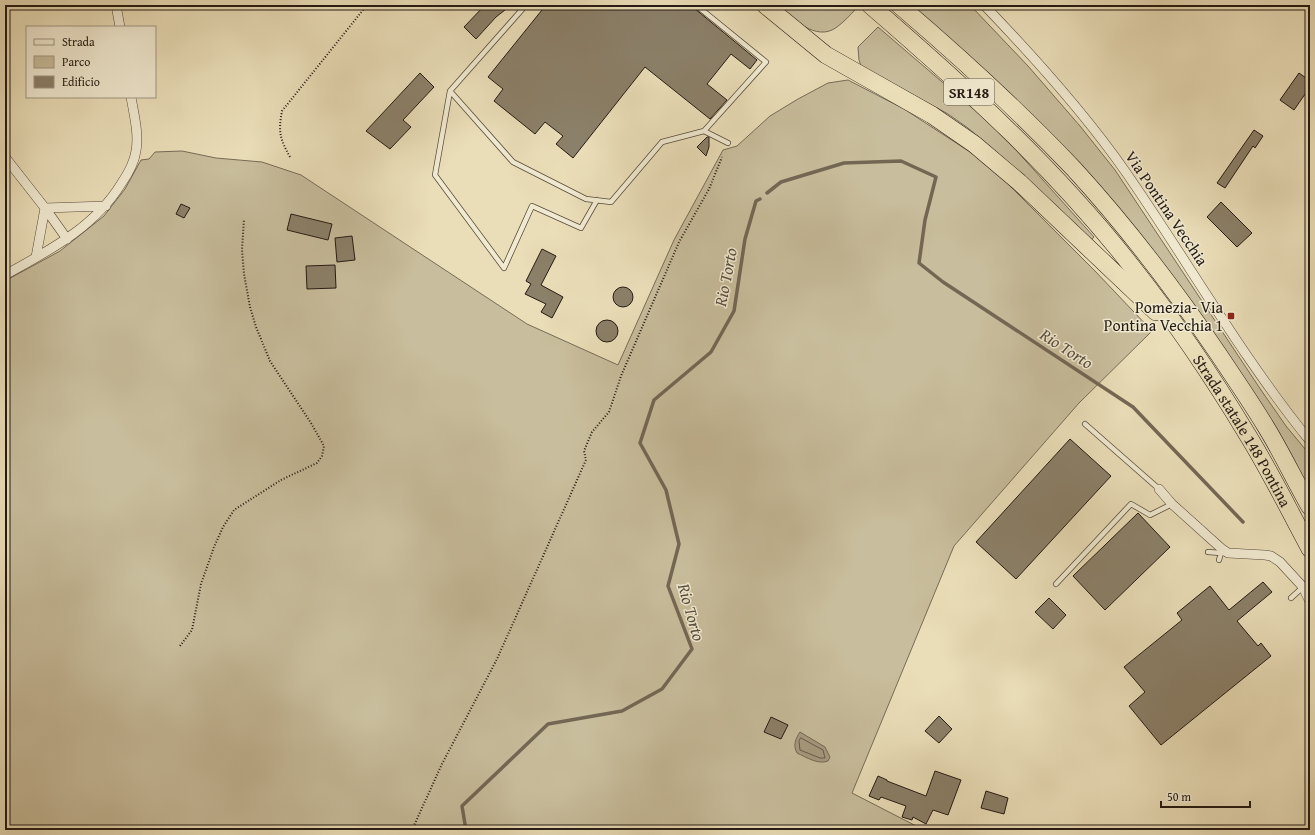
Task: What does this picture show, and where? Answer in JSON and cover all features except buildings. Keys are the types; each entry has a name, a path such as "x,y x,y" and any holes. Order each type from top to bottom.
{"highway":[{"path":"765,5 826,55 932,115 960,133 983,151 1019,182 1186,340"},
{"name":"Strada statale 148 Pontina","path":"870,5 993,114 1063,186 1132,266 1186,340 1248,434 1310,549"},
{"name":"Strada statale 148 Pontina","path":"899,5 991,86 1074,170 1117,218 1188,310 1266,427 1310,507"}],"street":[{"path":"116,5 120,26"},
{"name":"Via Pontina Vecchia","path":"984,5 1050,76 1111,152 1173,241 1259,374 1310,441"},
{"path":"5,275 67,239 106,206 126,176 132,165 135,153 137,133 131,98"},
{"path":"5,157 67,239"},
{"path":"45,208 106,206"},
{"path":"36,257 45,208"},
{"path":"1159,489 1172,504 1225,553 1265,555 1271,556 1280,562 1303,587 1310,602"}],"lane":[{"path":"526,5 450,91 436,175 504,268 532,206 581,228 597,200"},
{"path":"450,91 513,162 586,199 611,202 662,142 704,131 766,62 696,5"},
{"path":"704,131 728,143"},
{"path":"1085,424 1159,489"},
{"path":"1056,584 1131,504 1150,515 1172,504"},
{"path":"1208,552 1225,553"},
{"path":"1219,560 1225,553"},
{"path":"1291,598 1303,587"}],"path":[{"path":"290,157 282,144 279,130 282,111 358,16 365,5"},
{"path":"412,830 442,764 497,659 586,460 584,451 589,438 592,432 609,412 621,376 679,242 709,190 722,157"},
{"path":"180,646 192,630 202,584 212,554 223,527 234,510 281,480 317,463 322,456 324,446 311,423 270,361 256,327 250,306 244,274 242,250 244,219"}],"green space":[{"path":"776,5 851,5 856,9 837,27 829,31 821,32 804,26"},
{"path":"911,5 970,5 1028,66 1080,126 1115,170 1261,390 1286,426 1310,455 1310,502 1186,299"},
{"path":"878,27 969,105 1008,141 1094,237 1088,243 999,155 968,128 948,114 861,66 858,47"},
{"path":"848,80 904,109 987,163 1095,271 1152,331 1079,403 954,546 852,793 924,830 5,830 5,281 60,251 104,216 125,189 141,160 149,159 155,152 182,151 216,158 262,162 301,175 527,324 618,365 674,240 723,150 737,146 770,116 798,99 828,83"}],"water":[{"path":"800,732 825,747 830,757 828,761 816,761 797,753 795,742"}],"waterway":[{"name":"Rio Torto","path":"767,193 781,182 844,163 901,161 936,177 925,220 919,263 943,282 1133,407 1243,522"},
{"name":"Rio Torto","path":"466,830 462,806 548,724 622,711 662,689 692,649 668,586 679,544 666,490 640,443 654,400 711,352 734,311 745,239 756,201 760,199"}],"place":[{"name":"Pomezia- Via Pontina Vecchia 1","path":"1231,316"}]}
